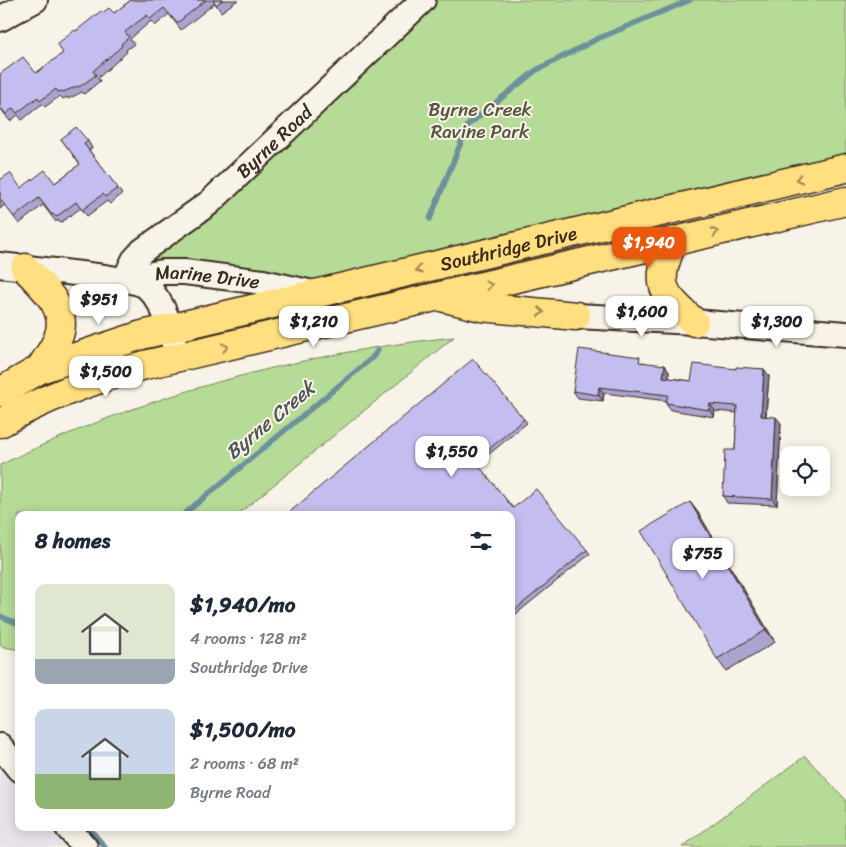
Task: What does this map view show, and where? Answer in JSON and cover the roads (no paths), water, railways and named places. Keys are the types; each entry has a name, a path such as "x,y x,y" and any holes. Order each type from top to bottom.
{"main road":[{"name":"Southridge Drive","path":"171,329 846,168"},
{"name":"Southridge Drive","path":"177,358 846,201"},
{"path":"673,242 664,262 662,272 663,286 672,301 694,322"},
{"path":"12,267 49,293 60,316 59,335 40,368"},
{"path":"441,296 481,307 576,316"},
{"path":"0,392 40,368 123,340 171,329"},
{"path":"0,423 25,408 100,378 177,358"}],"street":[{"path":"0,19 35,0"},
{"name":"Byrne Road","path":"125,280 134,260 142,251 209,203 423,0"},
{"name":"Marine Drive","path":"12,267 125,280 147,286 160,302 171,329 177,358"},
{"name":"Marine Drive","path":"125,280 164,272 185,272 263,282 319,294"},
{"path":"576,316 694,322 846,334"},
{"path":"0,746 15,764"},
{"path":"71,831 85,847"}],"waterway":[{"name":"Byrne Creek","path":"430,219 468,125 535,71 597,39 690,0"},
{"name":"Byrne Creek","path":"188,511 372,358 378,350"},
{"name":"Byrne Creek","path":"0,616 15,622"},
{"path":"92,831 105,847"}],"park label":[{"name":"Byrne Creek Ravine Park","path":"480,120"}]}
